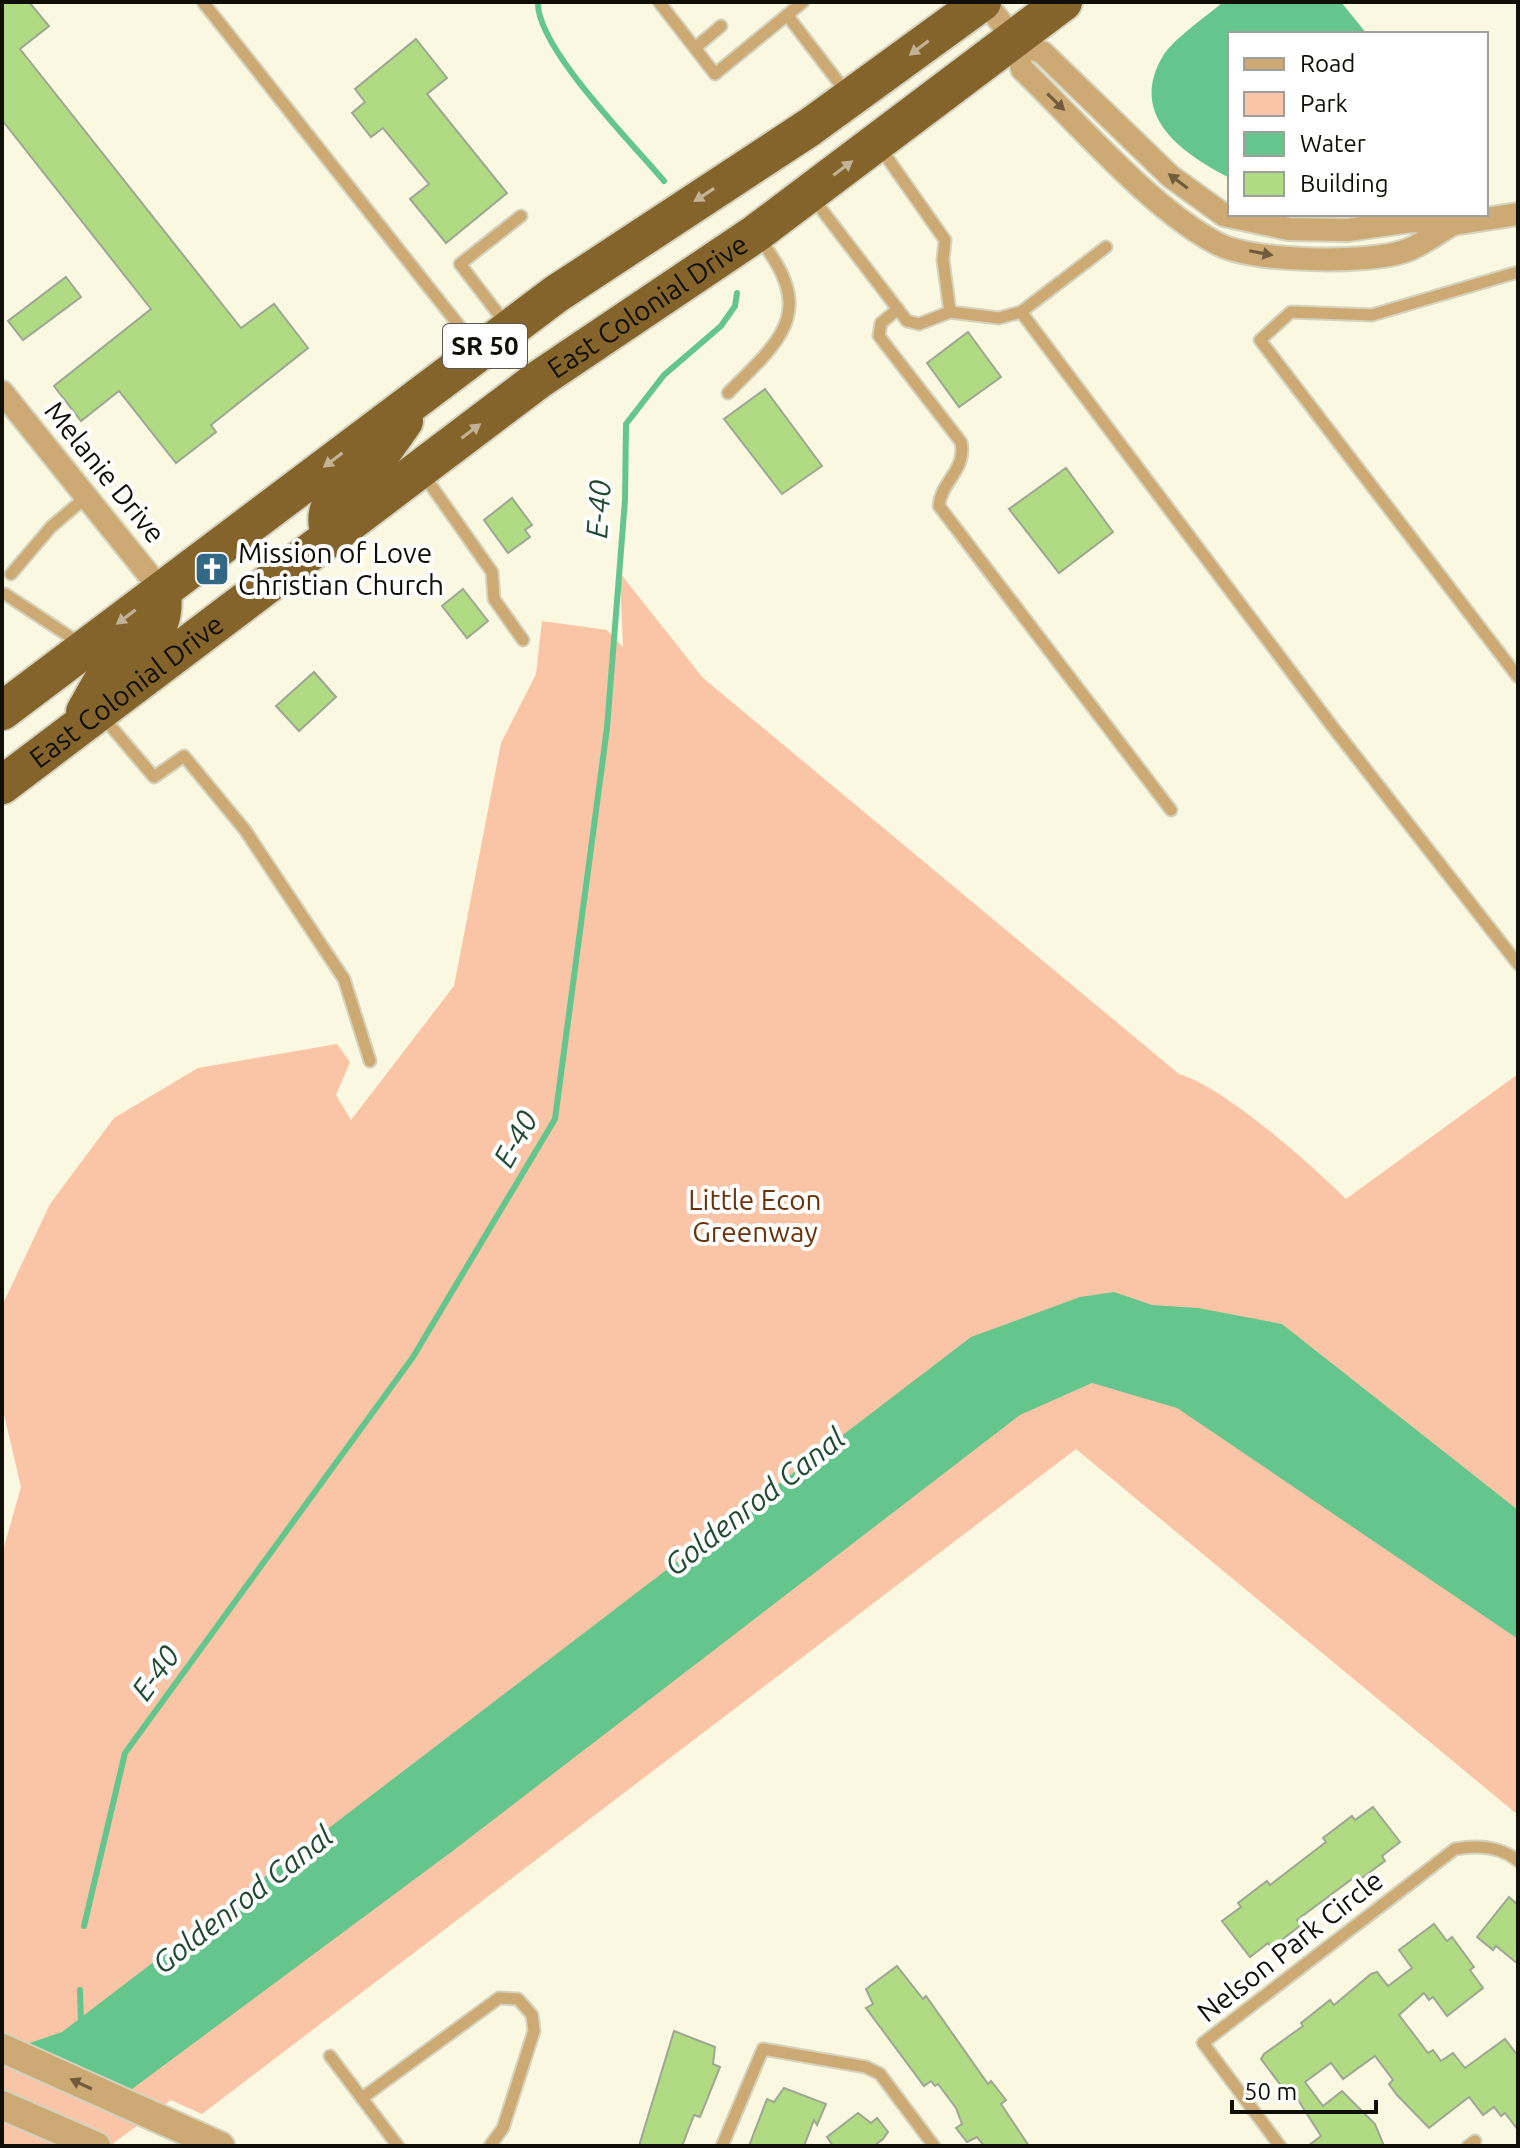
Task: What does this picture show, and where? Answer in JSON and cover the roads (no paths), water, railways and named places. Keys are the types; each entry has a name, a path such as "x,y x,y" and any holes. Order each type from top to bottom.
{"highway":[{"name":"SR 50","path":"2,711 509,328 627,244 851,99 983,2"},
{"name":"East Colonial Drive","path":"2,785 538,380 755,234 1063,2"},
{"path":"331,538 325,522 329,506 341,492 368,471 426,390"},
{"path":"86,722 115,664 156,632 164,614 162,591"}],"street":[{"path":"983,2 1014,39 1043,53 1170,176 1228,216"},
{"path":"1014,39 1022,69 1155,199 1219,245 1280,257 1344,260 1406,251 1453,224"},
{"path":"1229,216 1289,229 1348,230 1411,221 1453,224 1518,214"},
{"name":"Melanie Drive","path":"4,399 162,591"},
{"path":"2,2048 220,2146"},
{"path":"2,2105 96,2146"}],"lane":[{"path":"203,2 479,350"},
{"path":"659,2 715,74 803,2"},
{"path":"787,15 851,99"},
{"path":"695,48 721,26"},
{"path":"876,143 945,240 943,260 950,312"},
{"path":"809,193 907,321 919,324 950,312 999,318 1021,312 1106,247"},
{"path":"509,328 460,264 521,216"},
{"path":"728,393 779,341 790,308 785,278 755,234"},
{"path":"1518,272 1372,315 1291,312 1260,340 1518,677"},
{"path":"898,309 881,323 879,336 961,442 964,457 952,481 940,495 939,506 1171,810"},
{"path":"1021,312 1332,726 1518,964"},
{"path":"420,470 492,572 494,599 523,640"},
{"path":"11,574 51,527 86,497"},
{"path":"5,594 87,647"},
{"path":"86,722 154,777 184,756 245,830 344,979 370,1061"},
{"name":"Nelson Park Circle","path":"1280,2146 1203,2043 1455,1849 1478,1845 1510,1855 1518,1861"},
{"path":"362,2098 499,1998 518,1999 532,2015 534,2031 503,2128 490,2146"},
{"path":"722,2146 763,2049 866,2067 880,2074 934,2146"},
{"path":"330,2056 398,2146"}],"water":[{"path":"1223,2 1341,2 1365,32 1228,32 1228,177 1179,145 1156,115 1152,97 1154,77 1163,56 1182,35"},
{"name":"Goldenrod Canal","path":"1114,1292 1152,1305 1198,1308 1282,1324 1518,1510 1518,1639 1177,1408 1092,1383 1020,1415 454,1850 128,2092 24,2045 62,2032 971,1337 1080,1297"}],"waterway":[{"name":"E-40","path":"538,2 552,44 569,69 664,181"},
{"name":"E-40","path":"84,1926 125,1753 413,1357 555,1119 607,728 625,500 626,424 664,375 721,326 735,306 737,293"},
{"name":"E-40","path":"80,1990 81,2023"}],"place":[{"name":"Mission of Love Christian Church","path":"212,569"}],"park label":[{"name":"Little Econ Greenway","path":"755,1216"}]}
